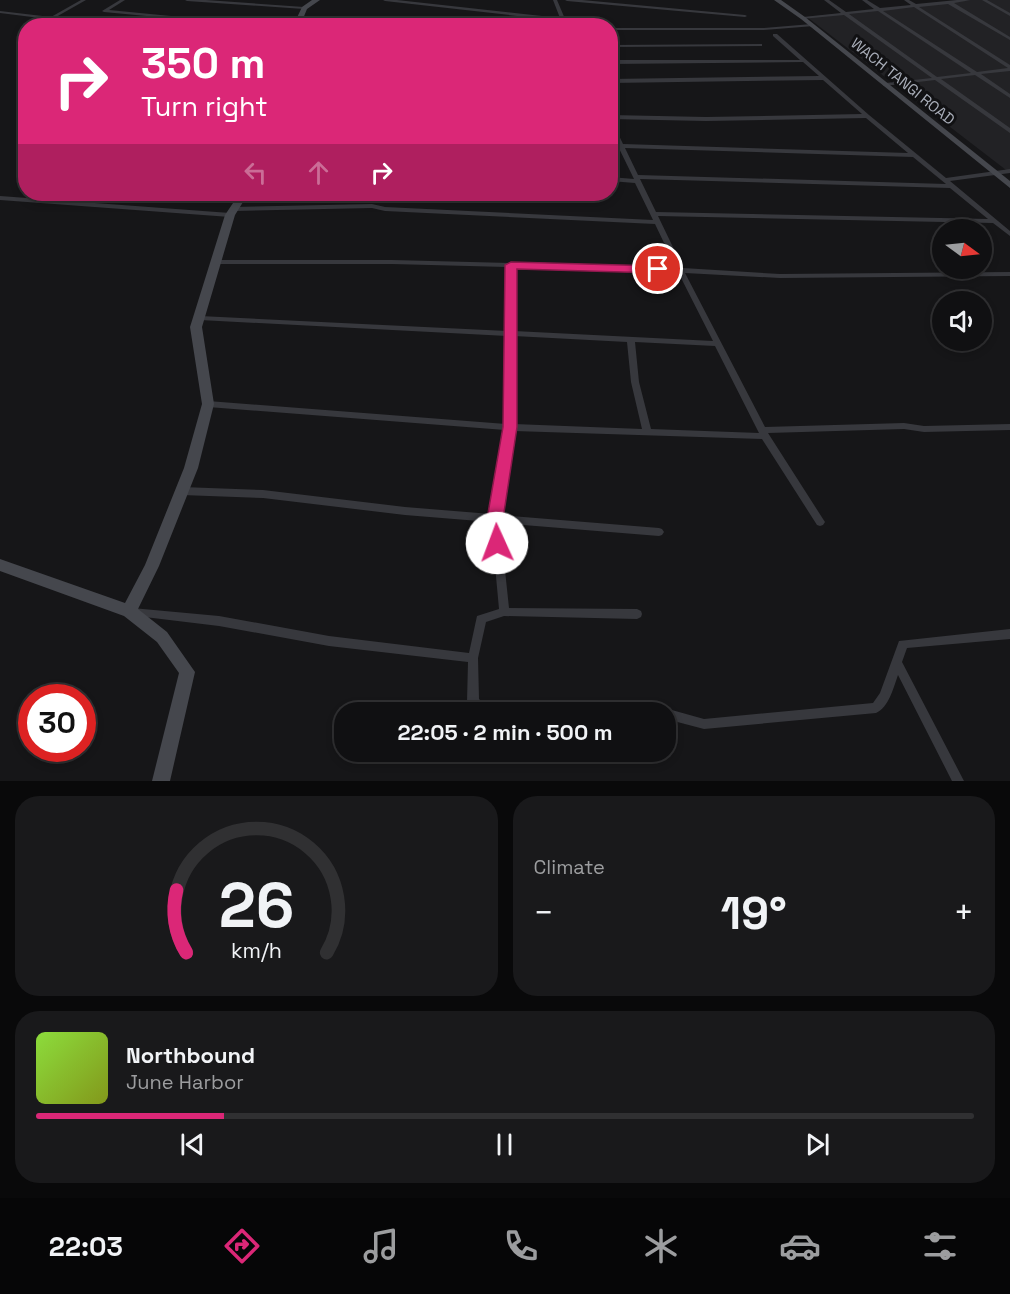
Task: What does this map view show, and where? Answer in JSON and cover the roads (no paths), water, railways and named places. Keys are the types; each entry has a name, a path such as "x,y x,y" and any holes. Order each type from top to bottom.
{"street":[{"path":"53,17 84,0"},
{"path":"123,0 104,11 183,18"},
{"path":"188,0 304,8"},
{"path":"300,18 304,8 316,0"},
{"path":"385,0 546,18"},
{"path":"555,0 563,18"},
{"path":"567,0 745,16"},
{"name":"WACH TANGI ROAD","path":"777,0 812,25 1010,185"},
{"path":"826,0 1010,132"},
{"path":"864,0 1010,96"},
{"path":"906,0 1010,68"},
{"path":"803,18 969,0"},
{"path":"984,0 1010,15"},
{"path":"948,1 1010,39"},
{"path":"0,12 60,18"},
{"path":"618,29 764,29 812,25"},
{"path":"775,36 867,116 1010,234"},
{"path":"618,46 760,45"},
{"path":"618,62 803,61"},
{"path":"886,85 1010,68"},
{"path":"618,81 823,78"},
{"path":"618,117 706,119 867,116"},
{"path":"618,138 680,270 764,433 820,522"},
{"path":"618,144 916,155"},
{"path":"947,180 1010,171"},
{"path":"618,180 954,186"},
{"path":"0,198 18,199"},
{"path":"50,201 232,212 372,206 385,209 655,218 995,221"},
{"path":"129,611 153,566 182,491 208,404 196,327 214,262 232,212 239,201"},
{"path":"214,262 511,265 680,270 780,276 1010,274"},
{"path":"504,612 495,519 510,427 511,265"},
{"path":"200,318 718,344"},
{"path":"631,340 636,382 647,432"},
{"path":"208,404 510,427 647,432 764,433 904,426 924,429 1010,427"},
{"path":"182,491 263,494 495,519 659,532"},
{"path":"0,565 129,611 219,621 329,641 473,658"},
{"path":"129,611 162,637 187,672 161,781"},
{"path":"473,702 473,658 481,619 504,612 637,614"},
{"path":"676,717 704,724 876,708 885,696 903,645 1010,634"},
{"path":"897,663 958,781"}]}
